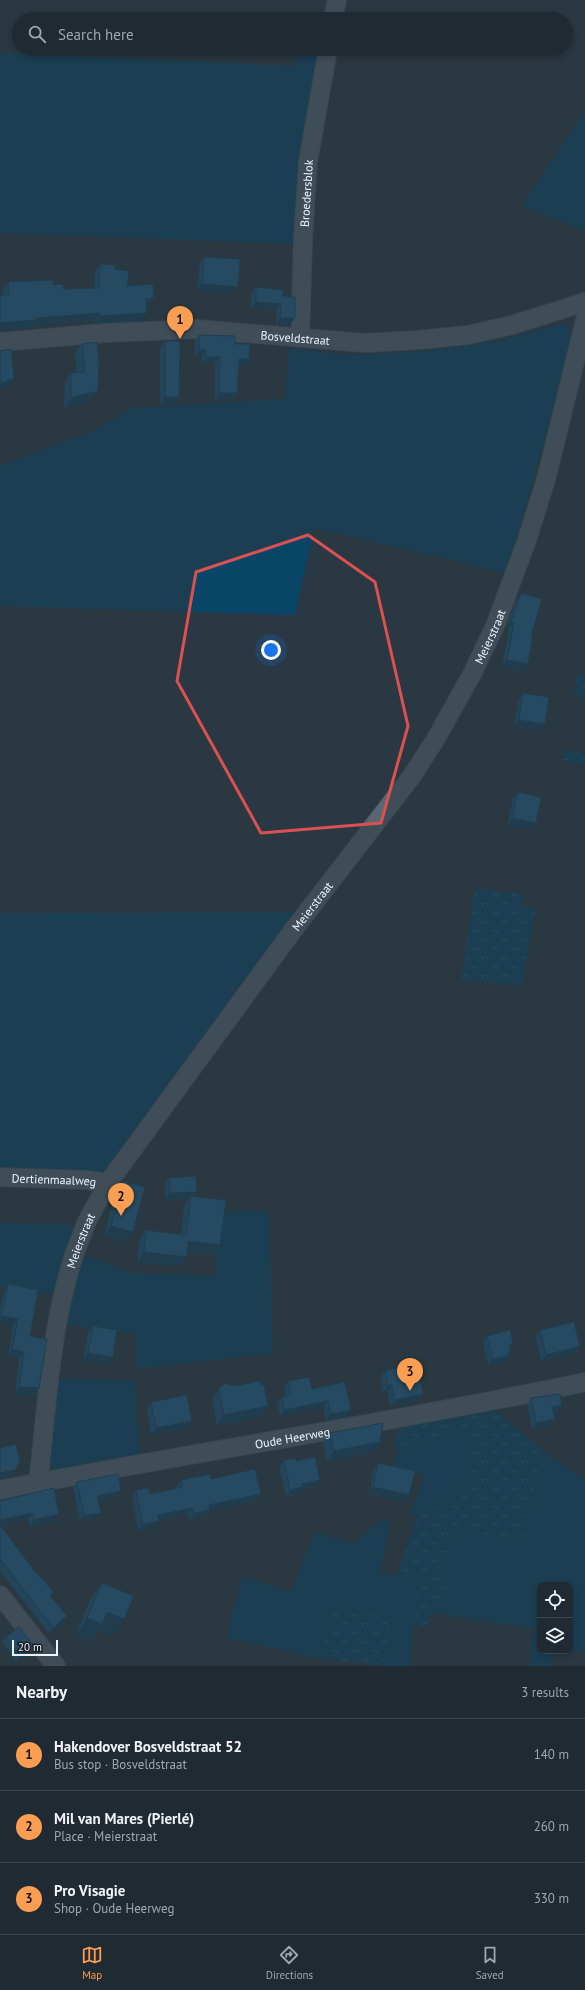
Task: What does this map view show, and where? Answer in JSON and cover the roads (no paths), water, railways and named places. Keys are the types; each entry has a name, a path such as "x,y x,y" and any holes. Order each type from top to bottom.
{"street":[{"path":"334,12 337,0"},
{"name":"Broedersblok","path":"300,338 303,238 308,162 327,56"},
{"name":"Bosveldstraat","path":"0,342 105,333 196,329 364,343 418,340 461,335 512,325 585,302"},
{"name":"Meierstraat","path":"38,1483 58,1318 64,1289 84,1228 108,1183 294,929 412,776 437,737 473,672 497,618 545,483 585,320"},
{"name":"Dertienmaalweg","path":"0,1177 86,1180 108,1183"},
{"name":"Oude Heerweg","path":"0,1490 143,1462 499,1400 585,1382"},
{"path":"0,1595 56,1666"}],"place":[{"name":"Hakendover Bosveldstraat 52","path":"180,339"},
{"name":"Mil van Mares (Pierlé)","path":"121,1216"},
{"name":"Pro Visagie","path":"410,1391"}]}
